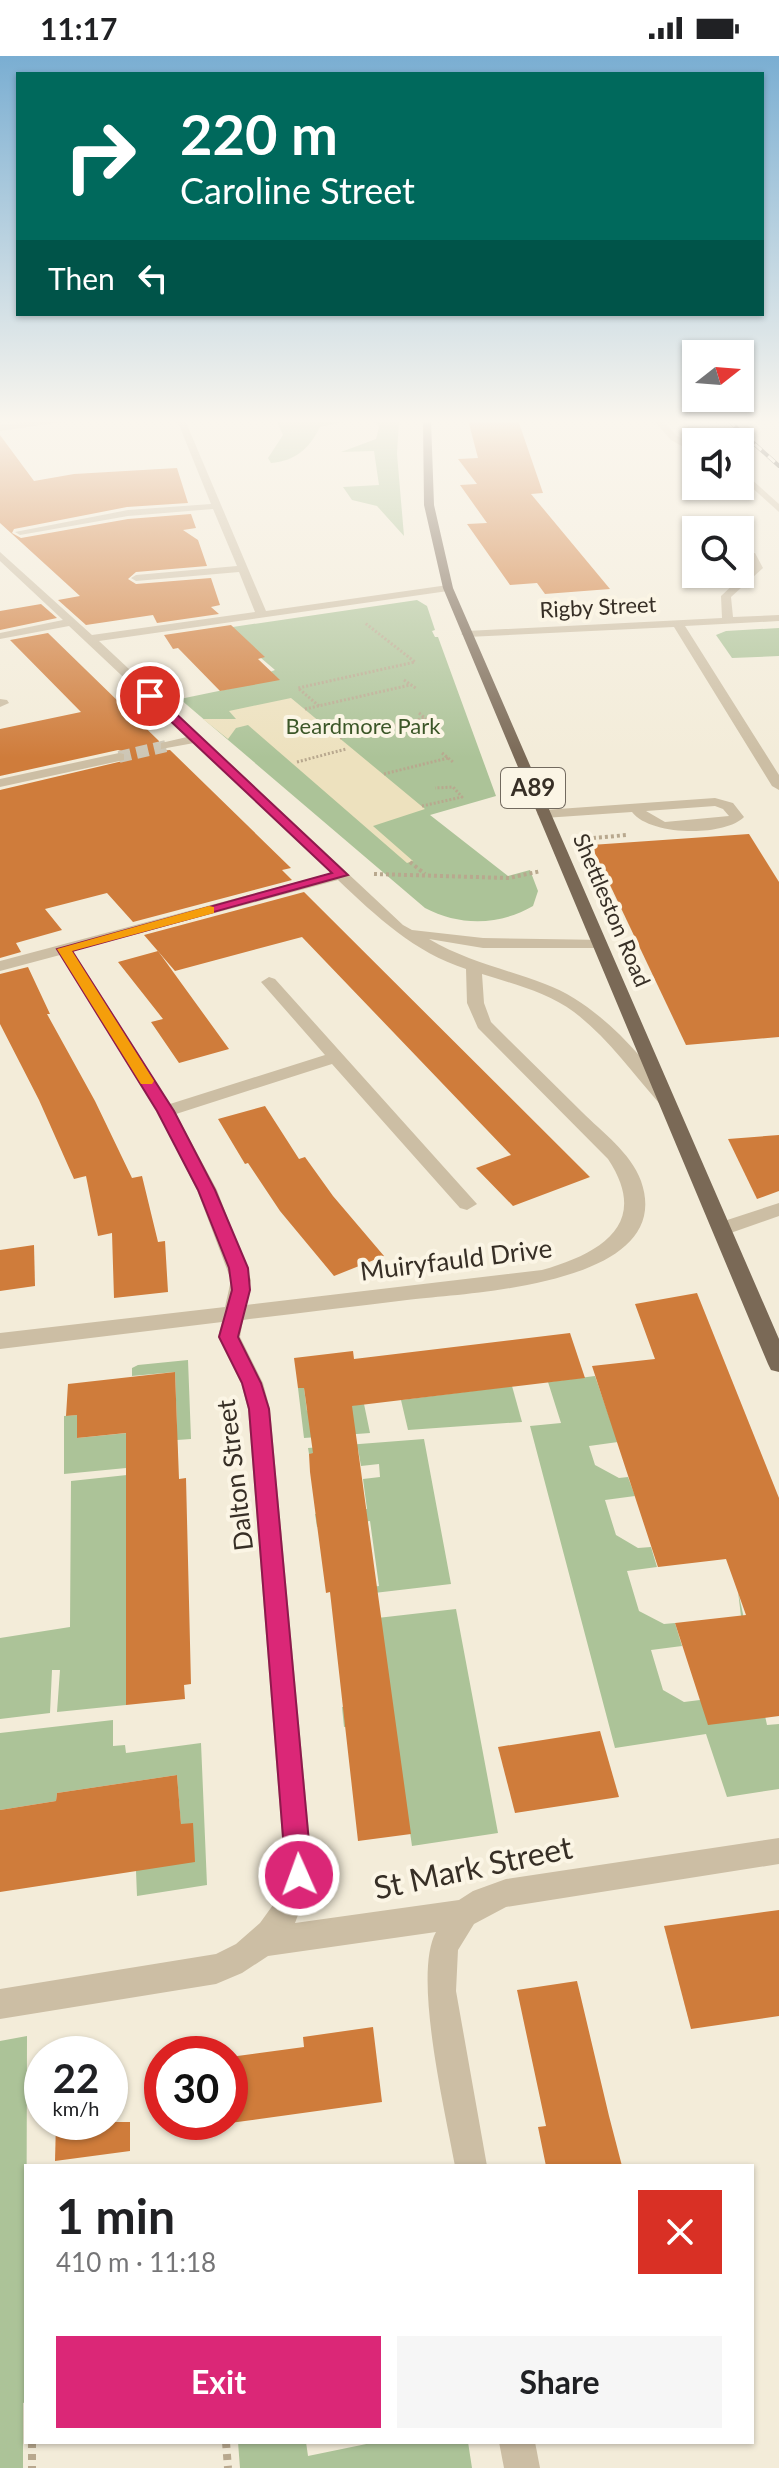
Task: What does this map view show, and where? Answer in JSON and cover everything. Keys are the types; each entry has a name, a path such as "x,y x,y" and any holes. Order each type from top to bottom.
{"main road":[{"name":"Shettleston Road","path":"432,533 448,588 467,634 779,1364"}],"street":[{"path":"228,533 262,615"},
{"path":"0,555 398,928 429,948 474,967 542,988 579,1008 626,1054 665,1099"},
{"path":"136,578 243,569"},
{"path":"90,639 448,588"},
{"path":"729,621 726,596 735,588"},
{"name":"Rigby Street","path":"467,634 779,618"},
{"path":"0,636 72,622"},
{"path":"677,623 779,786"},
{"path":"166,746 196,739"},
{"path":"757,751 779,750"},
{"path":"0,783 119,757"},
{"path":"544,814 720,802 730,806 737,817 730,821 655,825 641,818 636,808"},
{"path":"0,966 341,875"},
{"path":"398,928 457,941 600,943"},
{"name":"Dalton Street","path":"64,949 166,1111 207,1190 239,1268 241,1290 229,1337 231,1348 252,1383 259,1409 300,1857 296,1890 288,1910 264,1942"},
{"name":"Muiryfauld Drive","path":"0,1341 542,1277 574,1270 599,1257 629,1227 636,1198 628,1170 484,1024 472,996 474,967"},
{"path":"269,982 467,1204"},
{"path":"166,1111 336,1057"},
{"path":"722,1229 779,1209"},
{"name":"St Mark Street","path":"0,2004 216,1969 234,1963 264,1942 464,1914 483,1901 506,1893 779,1851"},
{"path":"464,1914 444,1946 441,1991 471,2164"},
{"path":"517,2444 522,2468"}],"path":[{"path":"319,706 298,688 415,662 360,619 400,608 388,596"},
{"path":"404,680 417,689"},
{"path":"305,709 410,685"},
{"path":"419,713 431,723"},
{"path":"340,738 425,718"},
{"path":"297,762 346,749"},
{"path":"442,753 453,762"},
{"path":"322,755 329,761"},
{"path":"384,774 448,758"},
{"path":"422,806 462,797 453,787 435,788"},
{"path":"604,837 608,844"},
{"path":"410,862 426,875"},
{"path":"341,875 509,878 567,864"},
{"path":"32,2444 32,2468"},
{"path":"226,2444 228,2468"}],"green space":[{"name":"Beardmore Park","path":"417,600 427,606 435,630 432,631 438,637 496,796 430,815 508,876 530,870 538,891 533,906 507,917 465,921 425,908 180,699 277,679 270,672 275,670 226,628"},
{"path":"779,628 779,656 732,658 716,635 726,631"},
{"path":"188,1360 191,1439 177,1440 178,1463 64,1474 64,1416 77,1415 77,1438 177,1428 175,1372 132,1376 132,1368"},
{"path":"595,1376 618,1442 589,1446 595,1465 619,1478 628,1477 635,1496 605,1500 616,1535 638,1548 651,1547 657,1567 627,1571 639,1611 664,1624 675,1623 682,1646 651,1650 663,1690 684,1702 700,1700 753,1718 738,1591 767,1725 779,1724 779,1789 727,1797 706,1734 615,1748 530,1426 561,1423 548,1382"},
{"path":"512,1386 522,1422 408,1430 401,1400"},
{"path":"298,1388 304,1388 307,1411 364,1404 370,1433 304,1438"},
{"path":"424,1439 451,1584 357,1595 356,1589 379,1586 370,1521 317,1527 315,1514 367,1509 363,1479 380,1477 379,1464 361,1466 358,1449 309,1454 308,1448"},
{"path":"127,1475 126,1705 57,1712 60,1670 52,1670 50,1713 0,1719 0,1638 70,1627 71,1481"},
{"path":"456,1609 498,1833 412,1846 394,1721 344,1727 342,1707 391,1701 360,1620"},
{"path":"113,1720 113,1746 125,1745 126,1753 201,1743 207,1885 137,1896 136,1871 181,1825 177,1775 57,1793 56,1801 0,1810 0,1733"},
{"path":"24,2037 24,2140 27,2140 27,2164 24,2164 23,2468 0,2468 0,2041"},
{"path":"238,2444 306,2444 308,2456 366,2444 468,2444 472,2468 240,2468"}],"shaded area":[{"path":"291,698 425,809 373,826 413,861 407,863 248,725 236,728 228,739 203,719 236,719 229,711"}],"building":[{"path":"10,533 21,538 52,533 187,533 198,540 207,566 136,572 128,579 136,584 211,578 220,605 211,607 219,614 157,623 153,615 86,625 58,600 80,596"},
{"path":"473,533 563,533 610,589 545,594 537,583 510,585"},
{"path":"41,604 57,618 0,630 0,611"},
{"path":"231,625 265,657 258,659 280,680 220,691 178,648 173,649 164,635"},
{"path":"48,633 159,741 159,751 170,750 291,868 282,870 292,880 133,922 107,893 45,909 62,930 16,943 21,952 0,958 0,790 127,760 126,752 118,750 0,776 0,729 81,712 10,640"},
{"path":"749,834 779,882 779,1037 686,1045 591,845"},
{"path":"304,892 590,1177 513,1206 476,1168 511,1155 302,937 175,971 144,935"},
{"path":"158,951 229,1049 179,1063 151,1022 163,1019 118,962"},
{"path":"28,967 50,1014 47,1014 95,1101 132,1178 142,1176 158,1242 165,1241 168,1292 114,1298 112,1233 98,1236 86,1176 74,1179 39,1100 0,1024 0,974"},
{"path":"265,1106 299,1159 305,1157 333,1196 384,1256 334,1276 280,1211 248,1163 245,1164 218,1119"},
{"path":"779,1135 779,1191 757,1199 728,1139"},
{"path":"34,1245 35,1286 0,1291 0,1250"},
{"path":"697,1293 779,1498 779,1716 708,1725 675,1623 746,1615 726,1559 658,1567 592,1366 655,1359 635,1304"},
{"path":"570,1333 585,1378 352,1406 411,1834 358,1841 330,1592 326,1593 310,1472 309,1454 313,1453 304,1388 298,1388 294,1358 353,1351 354,1359"},
{"path":"175,1372 179,1479 186,1478 191,1684 184,1685 185,1699 126,1705 126,1433 77,1438 77,1415 66,1416 68,1384"},
{"path":"600,1731 619,1797 515,1813 498,1747"},
{"path":"177,1775 181,1824 193,1823 195,1862 0,1892 0,1810 56,1801 57,1793"},
{"path":"779,1910 779,2016 691,2029 664,1926"},
{"path":"577,1981 621,2164 546,2164 538,2127 546,2126 517,1990"},
{"path":"373,2027 382,2102 248,2121 248,2055 304,2047 303,2037"},
{"path":"130,2122 130,2151 55,2161 56,2140 128,2140"}],"tunnel":[{"path":"119,757 166,746"}],"slow traffic":[{"path":"146,1081 64,949 209,910"}],"route":[{"path":"150,696 341,875 64,949 166,1111 207,1190 239,1268 241,1290 229,1337 231,1348 252,1383 259,1409 300,1857 299,1875"}]}
